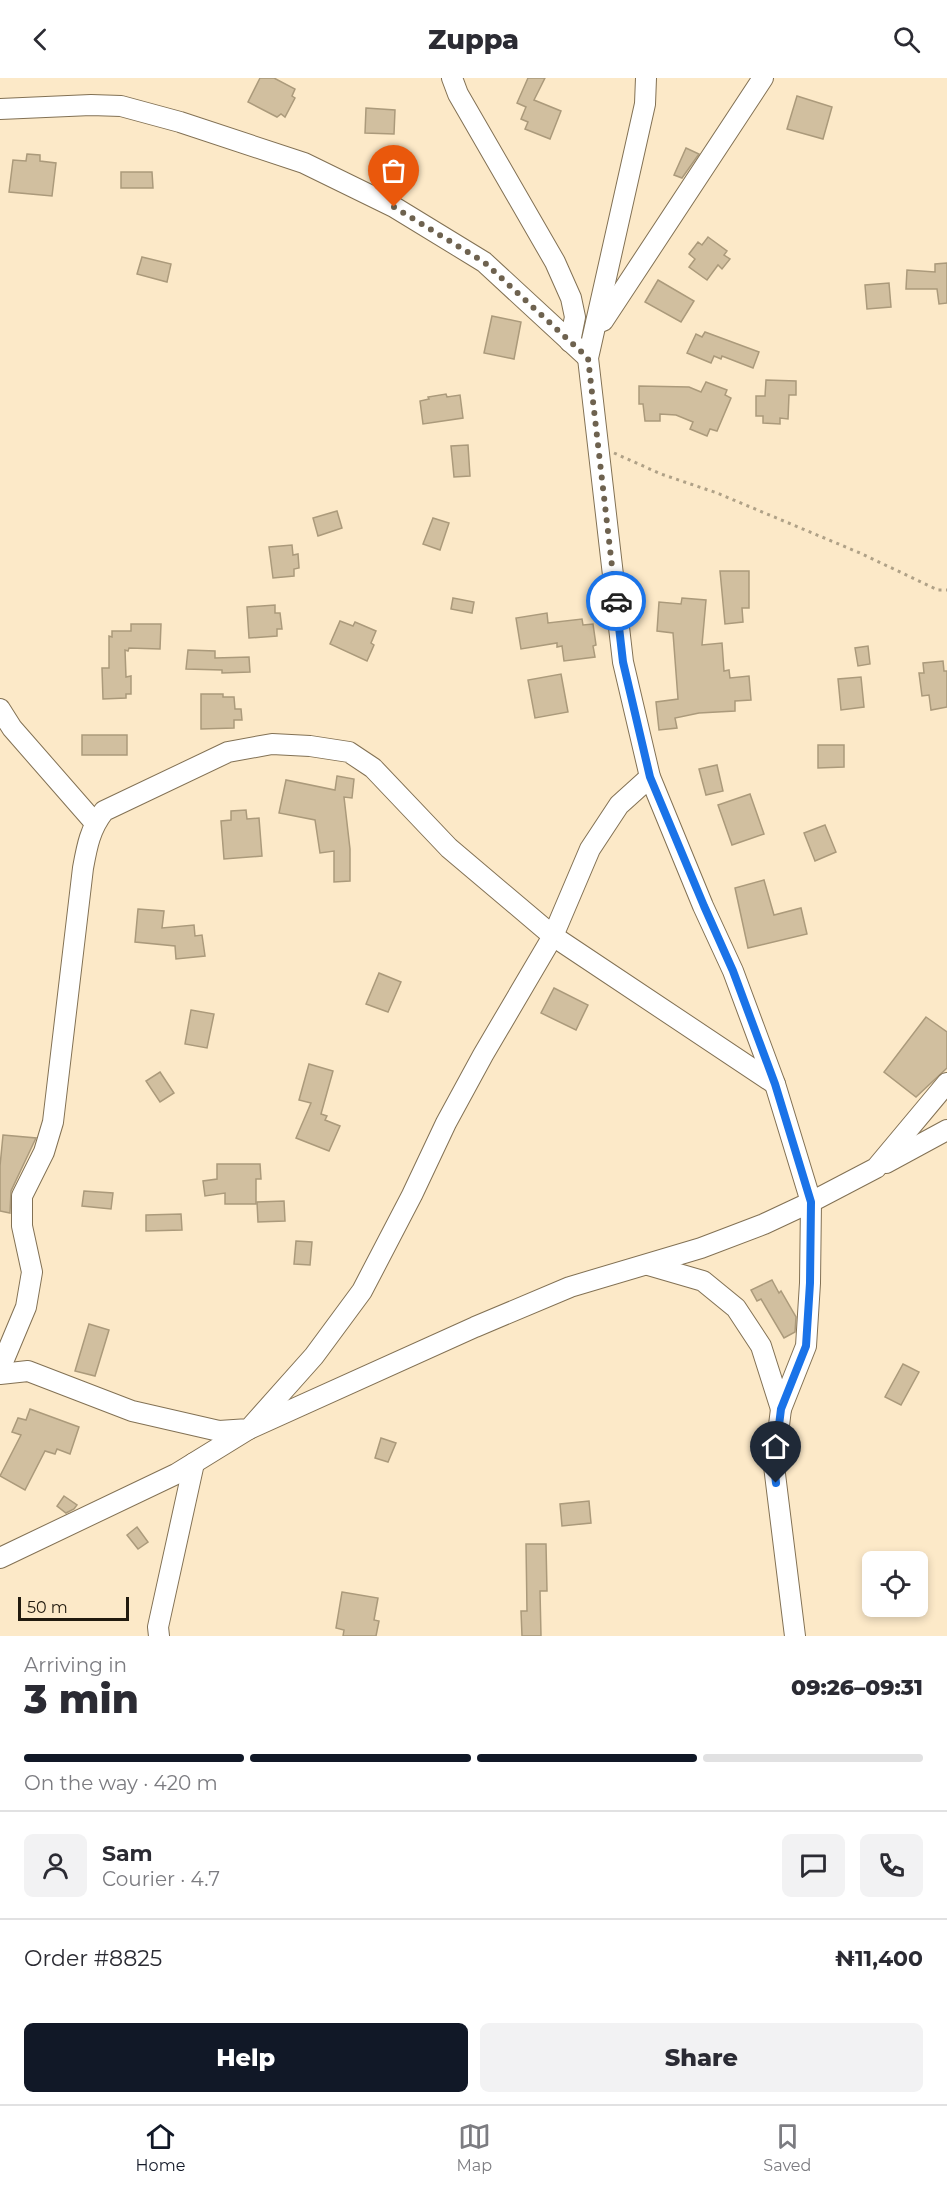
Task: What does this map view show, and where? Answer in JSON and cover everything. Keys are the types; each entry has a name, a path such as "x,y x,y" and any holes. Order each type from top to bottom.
{"street":[{"path":"452,78 458,94 555,262 571,297 575,317 570,342"},
{"path":"646,78 645,104 588,358 623,662 650,777 733,971 775,1084 811,1202 810,1283 806,1346 781,1409 774,1466 795,1636"},
{"path":"595,334 763,78"},
{"path":"0,109 121,106 180,122 304,163 394,207 484,262 588,358"},
{"path":"0,709 12,728 95,823"},
{"path":"650,777 619,805 590,849 553,936 451,1113 362,1291 314,1356 249,1429 219,1431 132,1411 28,1371 0,1371 26,1307 32,1272 22,1226 22,1196 44,1152 53,1122 88,839 95,823 104,811 228,752 272,744 310,746 349,752 373,768 449,848 553,936 775,1084"},
{"path":"876,1168 947,1083"},
{"path":"4,1551 167,1478 249,1429 475,1327 570,1287 701,1248 764,1224 811,1202 947,1130"},
{"path":"648,1265 703,1281 736,1308 761,1346 781,1409"},
{"path":"159,1636 158,1627 194,1463"}],"path":[{"path":"599,452 616,453 661,474 717,493 860,553 938,590 947,590"}],"building":[{"path":"260,78 274,78 295,89 292,96 295,98 285,117 281,114 277,117 248,102"},
{"path":"528,78 545,78 534,100 561,111 550,139 525,129 528,122 521,119 526,107 517,103"},
{"path":"797,96 832,107 823,139 787,129"},
{"path":"366,108 395,110 394,134 365,133"},
{"path":"686,148 699,154 682,178 674,175"},
{"path":"27,154 40,155 40,161 56,163 52,196 9,192 13,160 26,161"},
{"path":"121,172 152,172 153,188 121,188"},
{"path":"708,237 727,251 724,255 730,259 722,269 718,265 707,280 689,267 695,259 689,254 698,242 702,245"},
{"path":"142,257 171,264 167,282 137,274"},
{"path":"947,263 947,303 939,304 937,289 906,289 907,270 935,272 935,264"},
{"path":"658,280 694,301 681,322 645,302"},
{"path":"889,283 891,307 867,309 865,285"},
{"path":"492,316 521,322 514,359 484,353"},
{"path":"705,332 759,352 753,368 722,356 721,359 714,356 711,363 687,353 696,334 702,337"},
{"path":"766,380 796,381 796,395 789,395 788,419 780,418 780,424 763,423 763,416 756,416 756,396 765,396"},
{"path":"706,382 727,390 725,395 731,398 717,431 710,429 707,436 690,429 693,422 676,415 660,414 660,421 645,421 643,404 639,404 639,386 689,387 701,392"},
{"path":"446,394 447,397 460,395 463,418 423,424 420,401"},
{"path":"468,445 470,476 454,477 451,446"},
{"path":"337,511 342,528 318,536 313,518"},
{"path":"433,518 449,523 440,550 423,544"},
{"path":"292,545 293,555 298,554 299,568 294,569 294,576 273,578 269,547"},
{"path":"720,571 749,571 749,608 742,608 743,622 725,624"},
{"path":"453,598 474,602 472,613 451,609"},
{"path":"682,598 706,600 702,645 722,643 724,671 729,670 730,678 749,676 751,700 735,701 735,711 699,713 675,718 677,728 659,730 656,702 678,699 673,633 657,631 659,602 681,604"},
{"path":"275,605 275,613 280,613 282,629 277,629 277,636 249,638 247,607"},
{"path":"547,613 548,623 582,619 583,625 593,624 595,657 564,661 562,646 557,647 557,643 521,649 516,618"},
{"path":"340,621 353,626 355,622 376,631 371,643 374,645 367,661 330,644"},
{"path":"131,624 161,624 160,649 129,648 128,651 125,650 126,677 131,676 131,694 126,694 126,698 103,699 102,668 109,668 109,636 112,637 112,631 131,631"},
{"path":"868,646 870,664 858,666 855,648"},
{"path":"188,650 215,651 215,658 249,657 250,672 222,673 222,670 186,669"},
{"path":"943,661 944,671 947,671 947,707 931,710 929,695 922,696 919,673 924,673 923,663"},
{"path":"561,674 568,712 535,718 528,680"},
{"path":"861,677 864,707 841,710 838,679"},
{"path":"201,694 223,694 223,697 234,697 235,709 241,709 242,720 234,720 234,728 201,729"},
{"path":"82,735 127,735 127,755 82,755"},
{"path":"818,745 844,745 844,767 818,768"},
{"path":"717,765 723,791 706,795 699,769"},
{"path":"337,776 354,779 352,798 344,797 350,849 350,881 334,882 334,851 320,853 315,820 279,813 286,780 335,790"},
{"path":"750,794 764,834 732,845 718,805"},
{"path":"246,810 247,819 259,818 262,856 224,859 221,821 231,820 231,811"},
{"path":"825,825 836,852 815,861 804,833"},
{"path":"764,880 774,915 801,908 807,934 748,948 735,888"},
{"path":"138,909 164,911 162,928 194,925 195,936 202,935 205,956 176,959 175,946 135,942"},
{"path":"379,973 401,982 388,1012 366,1004"},
{"path":"554,988 588,1005 576,1030 541,1013"},
{"path":"191,1010 214,1014 207,1048 185,1044"},
{"path":"926,1017 947,1032 947,1068 916,1097 884,1072"},
{"path":"309,1064 333,1071 321,1114 327,1116 325,1120 340,1126 329,1151 296,1138 311,1103 299,1100"},
{"path":"160,1072 174,1093 160,1102 146,1081"},
{"path":"3,1135 36,1138 11,1191 10,1213 0,1211"},
{"path":"217,1164 260,1164 261,1179 256,1179 256,1204 225,1204 225,1193 205,1196 203,1181 217,1179"},
{"path":"84,1191 113,1193 111,1209 82,1206"},
{"path":"284,1201 285,1221 258,1222 257,1202"},
{"path":"181,1214 182,1230 146,1231 146,1215"},
{"path":"296,1241 312,1242 310,1265 294,1264"},
{"path":"772,1280 796,1317 795,1332 784,1338 761,1299 757,1301 751,1290"},
{"path":"89,1324 109,1330 95,1376 75,1371"},
{"path":"903,1364 919,1372 901,1405 885,1397"},
{"path":"30,1409 79,1427 70,1454 57,1449 55,1454 45,1451 25,1490 0,1476 21,1435 12,1432 18,1418 26,1420"},
{"path":"381,1438 396,1443 388,1462 375,1458"},
{"path":"64,1496 77,1505 66,1513 57,1506"},
{"path":"589,1501 591,1523 562,1526 560,1504"},
{"path":"137,1527 148,1542 138,1549 127,1535"},
{"path":"526,1544 546,1544 547,1591 540,1591 541,1636 522,1636 521,1611 527,1611"},
{"path":"342,1592 378,1598 374,1620 379,1621 376,1636 343,1636 344,1630 336,1628"}],"way so far":[{"path":"394,207 484,262 588,358 616,601"}],"route":[{"path":"616,601 623,662 650,777 733,971 775,1084 811,1202 810,1283 806,1346 779,1417 774,1466 776,1483"}]}
